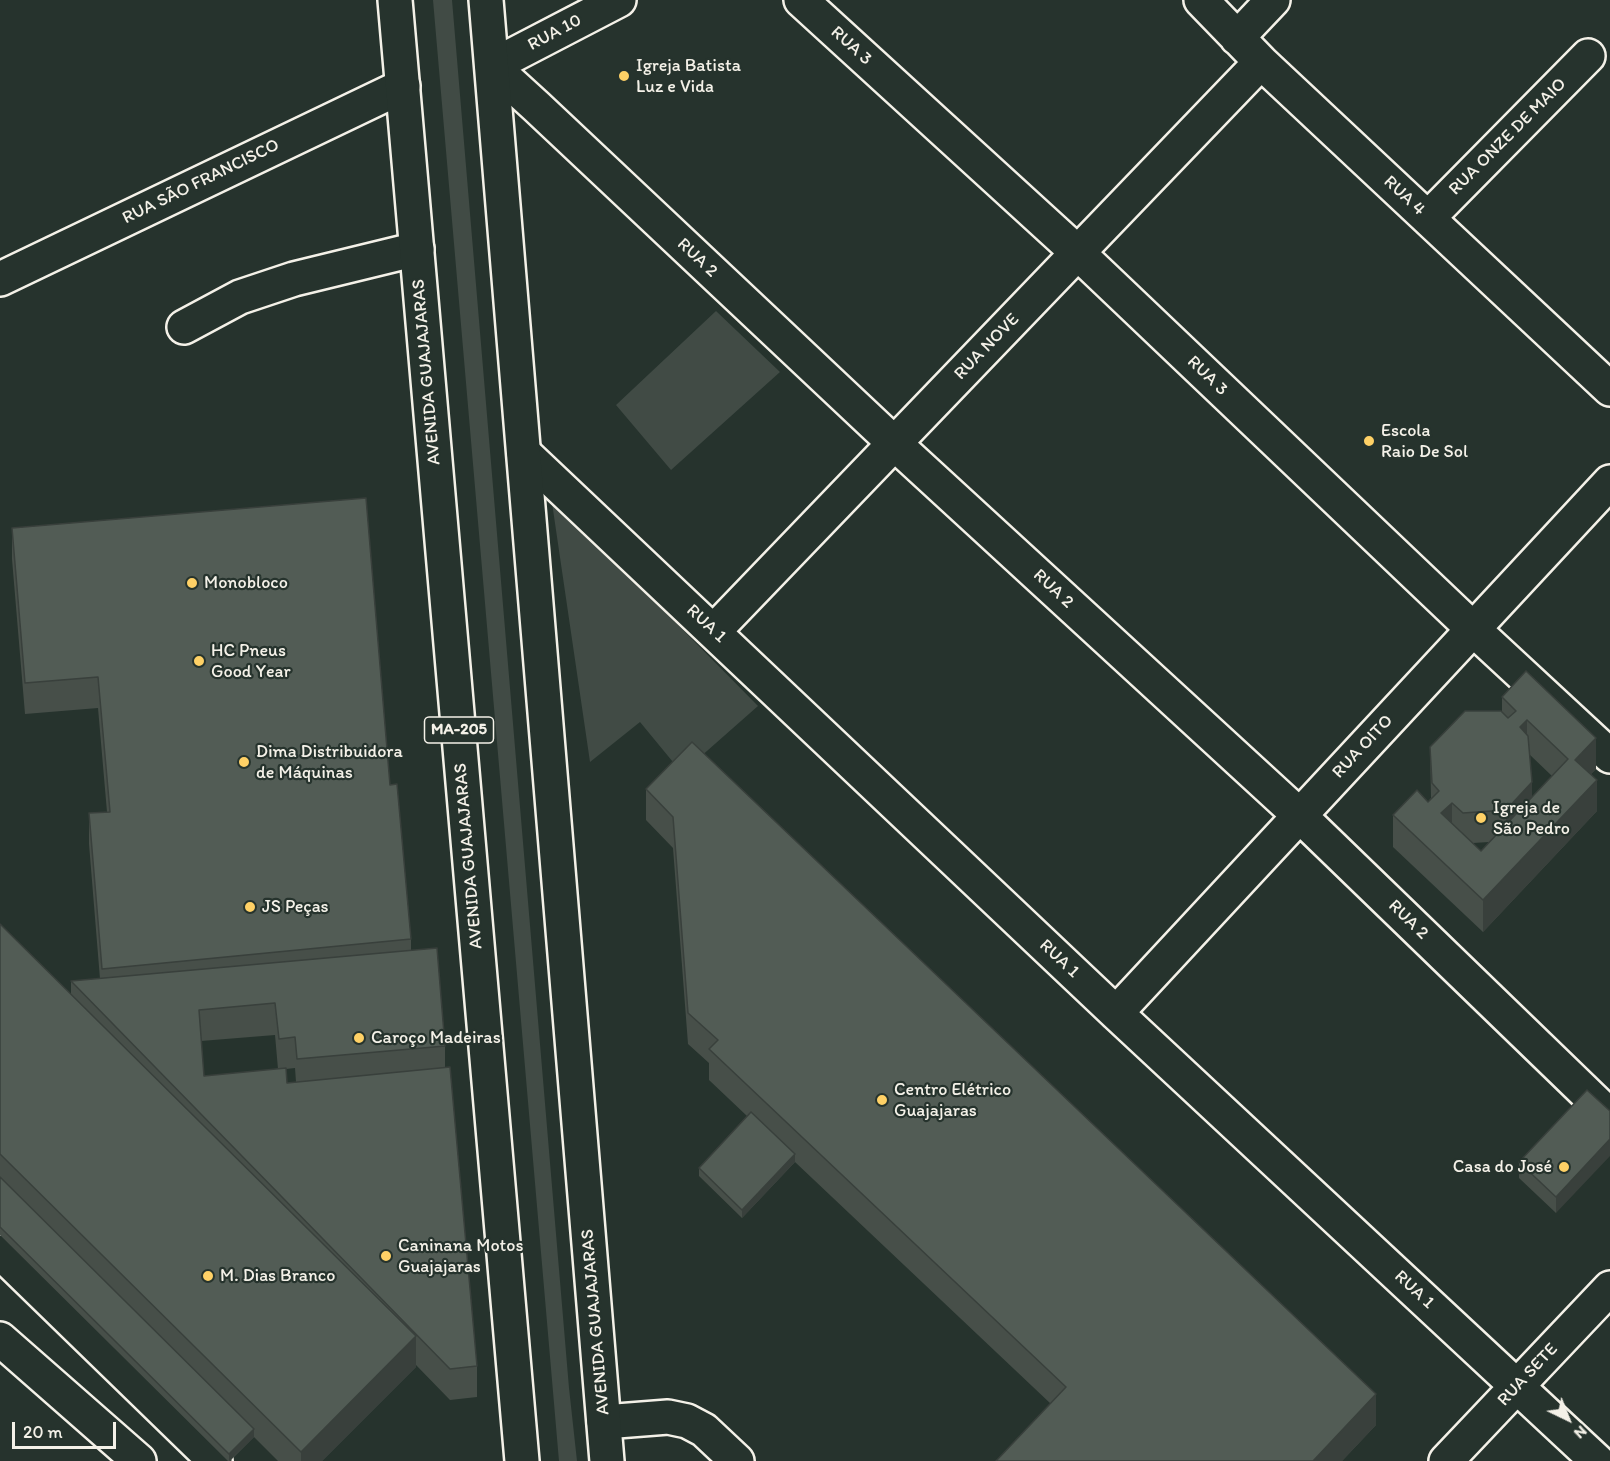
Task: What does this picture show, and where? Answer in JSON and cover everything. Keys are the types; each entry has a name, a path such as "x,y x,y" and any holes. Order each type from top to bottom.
{"street":[{"name":"AVENIDA GUAJAJARAS","path":"395,0 522,1461"},
{"name":"AVENIDA GUAJAJARAS","path":"486,0 607,1461"},
{"name":"RUA 10","path":"492,66 619,0"},
{"name":"RUA 3","path":"801,0 1078,253 1473,629 1610,756"},
{"name":"RUA 4","path":"1201,0 1261,62 1610,389"},
{"path":"1238,38 1273,0"},
{"name":"RUA ONZE DE MAIO","path":"1428,218 1588,56"},
{"name":"RUA NOVE","path":"714,631 1261,62"},
{"name":"RUA 2","path":"492,66 894,443 1299,815 1610,1116"},
{"name":"RUA SÃO FRANCISCO","path":"0,279 403,86"},
{"path":"184,327 240,297 294,279 417,249"},
{"name":"RUA 1","path":"524,453 1116,1013 1597,1461"},
{"name":"RUA OITO","path":"1116,1013 1610,482"},
{"path":"0,1252 215,1461"},
{"name":"RUA SETE","path":"1446,1461 1610,1288"},
{"path":"0,1339 139,1461"},
{"path":"604,1422 668,1417 687,1421 704,1430 737,1461"}],"shaded area":[{"path":"433,0 452,0 577,1461 559,1461"},
{"path":"716,311 780,372 671,470 616,405"},
{"path":"551,496 758,706 682,773 640,722 590,762"}],"building":[{"path":"366,498 390,785 397,784 411,939 102,969 89,813 110,812 98,677 25,683 12,528"},
{"path":"1526,671 1596,738 1575,760 1597,780 1483,900 1393,815 1417,790 1428,802 1439,791 1432,783 1430,747 1465,711 1501,711 1508,718 1516,711 1502,697","holes":["1527,720 1568,759 1481,851 1441,813 1452,803 1463,813 1506,810 1532,782 1528,736 1520,727"]},
{"name":"Centro Elétrico Guajajaras","path":"692,742 1376,1394 1313,1461 996,1461 1066,1387 709,1049 718,1040 688,1013 673,817 646,789"},
{"name":"M. Dias Branco","path":"0,924 416,1336 301,1452 0,1154"},
{"path":"437,948 445,1046 297,1059 295,1037 279,1039 275,1003 199,1010 204,1076 286,1068 287,1083 450,1067 477,1366 450,1369 71,981"},
{"name":"Casa do José","path":"1587,1090 1610,1111 1610,1139 1556,1197 1519,1162"},
{"path":"751,1112 795,1154 742,1210 699,1168"},
{"path":"0,1177 254,1429 229,1454 0,1227"}],"place":[{"name":"Igreja Batista Luz e Vida","path":"624,76"},
{"name":"Escola Raio De Sol","path":"1369,441"},
{"name":"Monobloco","path":"192,583"},
{"name":"HC Pneus Good Year","path":"199,661"},
{"name":"Dima Distribuidora de Máquinas","path":"244,762"},
{"name":"Igreja de São Pedro","path":"1481,818"},
{"name":"JS Peças","path":"250,907"},
{"name":"Caroço Madeiras","path":"359,1038"},
{"name":"Centro Elétrico Guajajaras","path":"882,1100"},
{"name":"Casa do José","path":"1564,1167"},
{"name":"Caninana Motos Guajajaras","path":"386,1256"},
{"name":"M. Dias Branco","path":"208,1276"}]}
